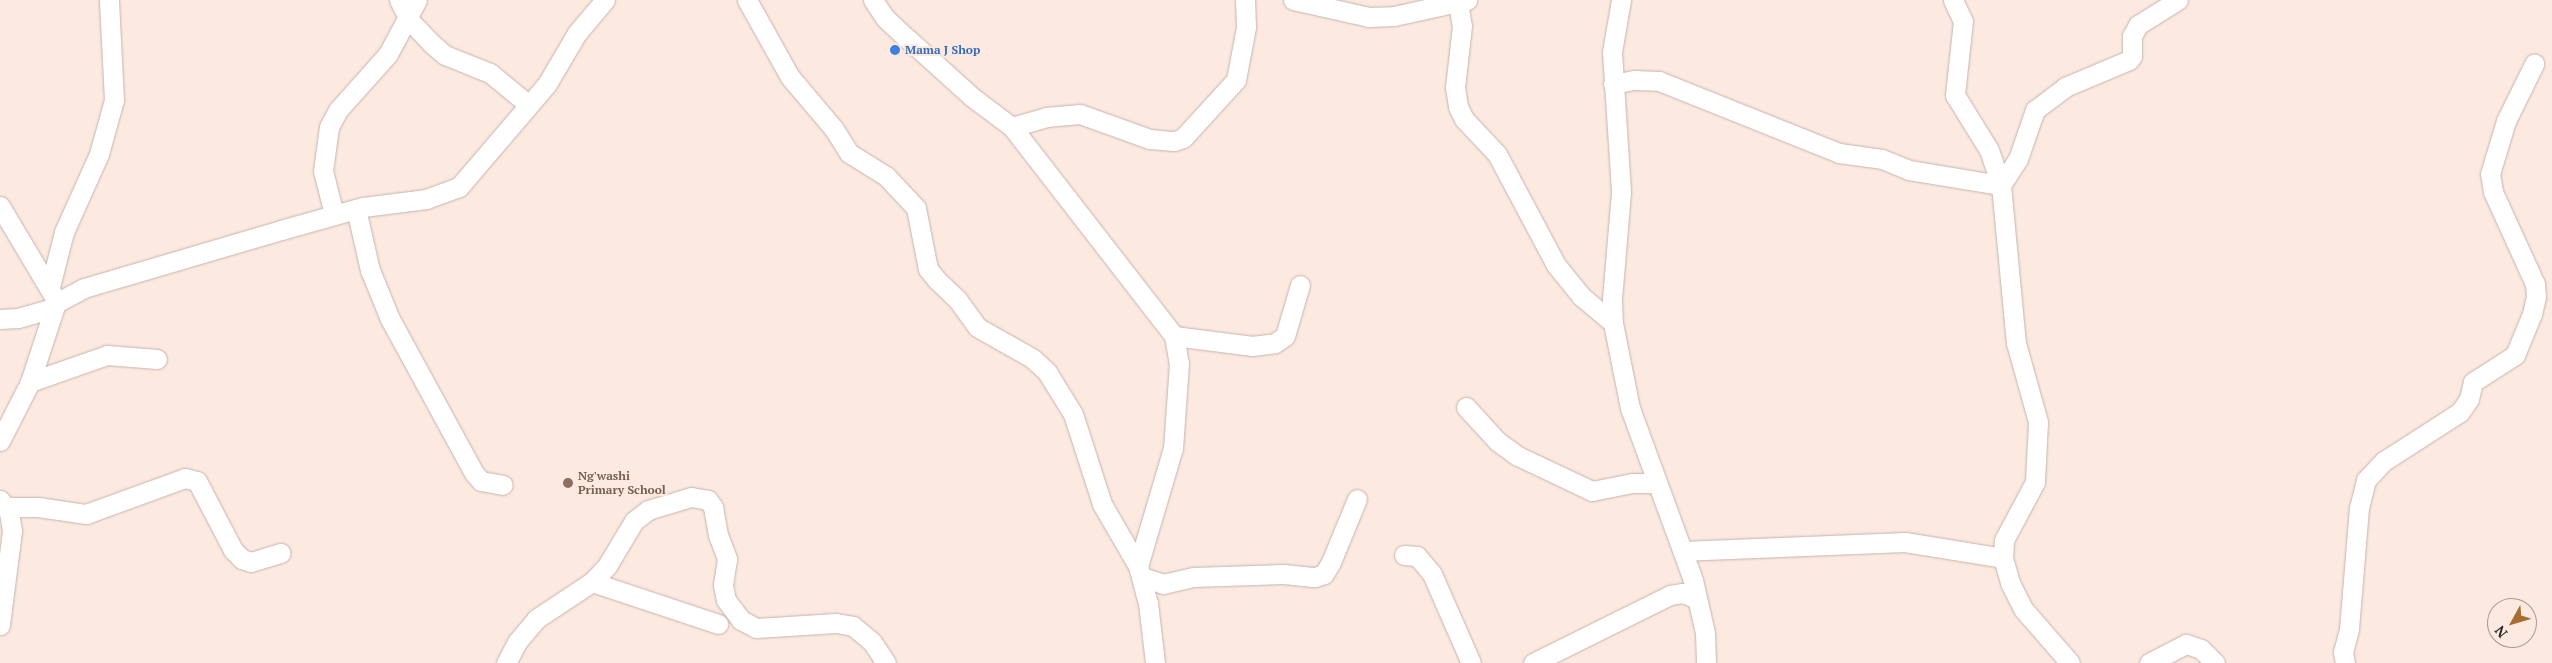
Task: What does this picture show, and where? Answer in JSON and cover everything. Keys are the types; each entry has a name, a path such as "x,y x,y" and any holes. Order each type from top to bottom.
{"street":[{"path":"0,442 30,382 53,299 64,232 99,154 114,100 109,0"},
{"path":"399,0 409,20 445,55 490,72 529,105"},
{"path":"334,214 323,171 329,127 338,110 388,54 409,20 417,0"},
{"path":"0,319 18,318 53,299 122,276 334,214 426,199 459,188 547,84 577,33 605,0"},
{"path":"747,0 790,77 834,129 849,152 886,176 916,208 928,269 957,299 977,327 1032,358 1047,372 1073,414 1102,504 1140,571 1147,598 1155,663"},
{"path":"874,0 885,18 972,97 1012,127 1174,336 1179,363 1173,448 1140,571"},
{"path":"1012,127 1046,118 1080,114 1150,139 1174,141 1182,138 1236,80 1245,35 1246,0"},
{"path":"1293,0 1368,17 1394,16 1462,1 1462,26 1455,86 1458,107 1464,119 1496,154 1556,265 1580,296 1614,324"},
{"path":"1621,0 1612,52 1620,192 1613,284 1614,324 1630,408 1698,599 1704,633 1706,663"},
{"path":"1953,0 1963,21 1955,81 1956,100 1989,150 2001,185 2016,343 2038,422 2035,482 2004,540 2003,558 2010,583 2024,610 2070,663"},
{"path":"2001,185 2018,159 2035,110 2065,87 2129,60 2132,56 2132,36 2138,25 2178,0"},
{"path":"2345,663 2343,652 2349,629 2359,508 2366,480 2384,461 2460,412 2469,398 2473,382 2515,355 2532,314 2536,297 2534,284 2493,192 2490,174 2503,128 2534,64"},
{"path":"1613,84 1634,80 1659,81 1728,107 1782,133 1846,155 1882,159 1909,170 2001,185"},
{"path":"0,206 16,228 33,266 53,299"},
{"path":"356,209 370,270 390,319 474,472 481,481 503,485"},
{"path":"1174,336 1252,346 1276,343 1285,336 1300,285"},
{"path":"30,382 107,355 157,360"},
{"path":"1466,407 1497,441 1518,456 1592,491 1632,483 1657,483"},
{"path":"0,625 12,532 3,504 86,514 186,478 197,481 233,550 242,559 251,562 281,553"},
{"path":"506,663 517,642 536,620 592,582 608,566 634,521 648,510 691,497 700,497 708,500 713,507 718,535 726,559 723,585 726,600 741,620 756,628 836,623 853,626 872,642 886,663"},
{"path":"1147,598 1163,584 1194,577 1284,574 1314,577 1324,574 1342,539 1357,499"},
{"path":"1682,551 1905,542 2003,558"},
{"path":"1404,555 1417,556 1432,574 1471,663"},
{"path":"1140,571 1163,584"},
{"path":"592,582 718,624"},
{"path":"1533,663 1670,595 1683,594 1698,599"},
{"path":"2149,663 2186,644 2201,649 2215,663"}],"place":[{"name":"Mama J Shop","path":"895,50"},
{"name":"Ng'washi Primary School","path":"568,483"}]}
